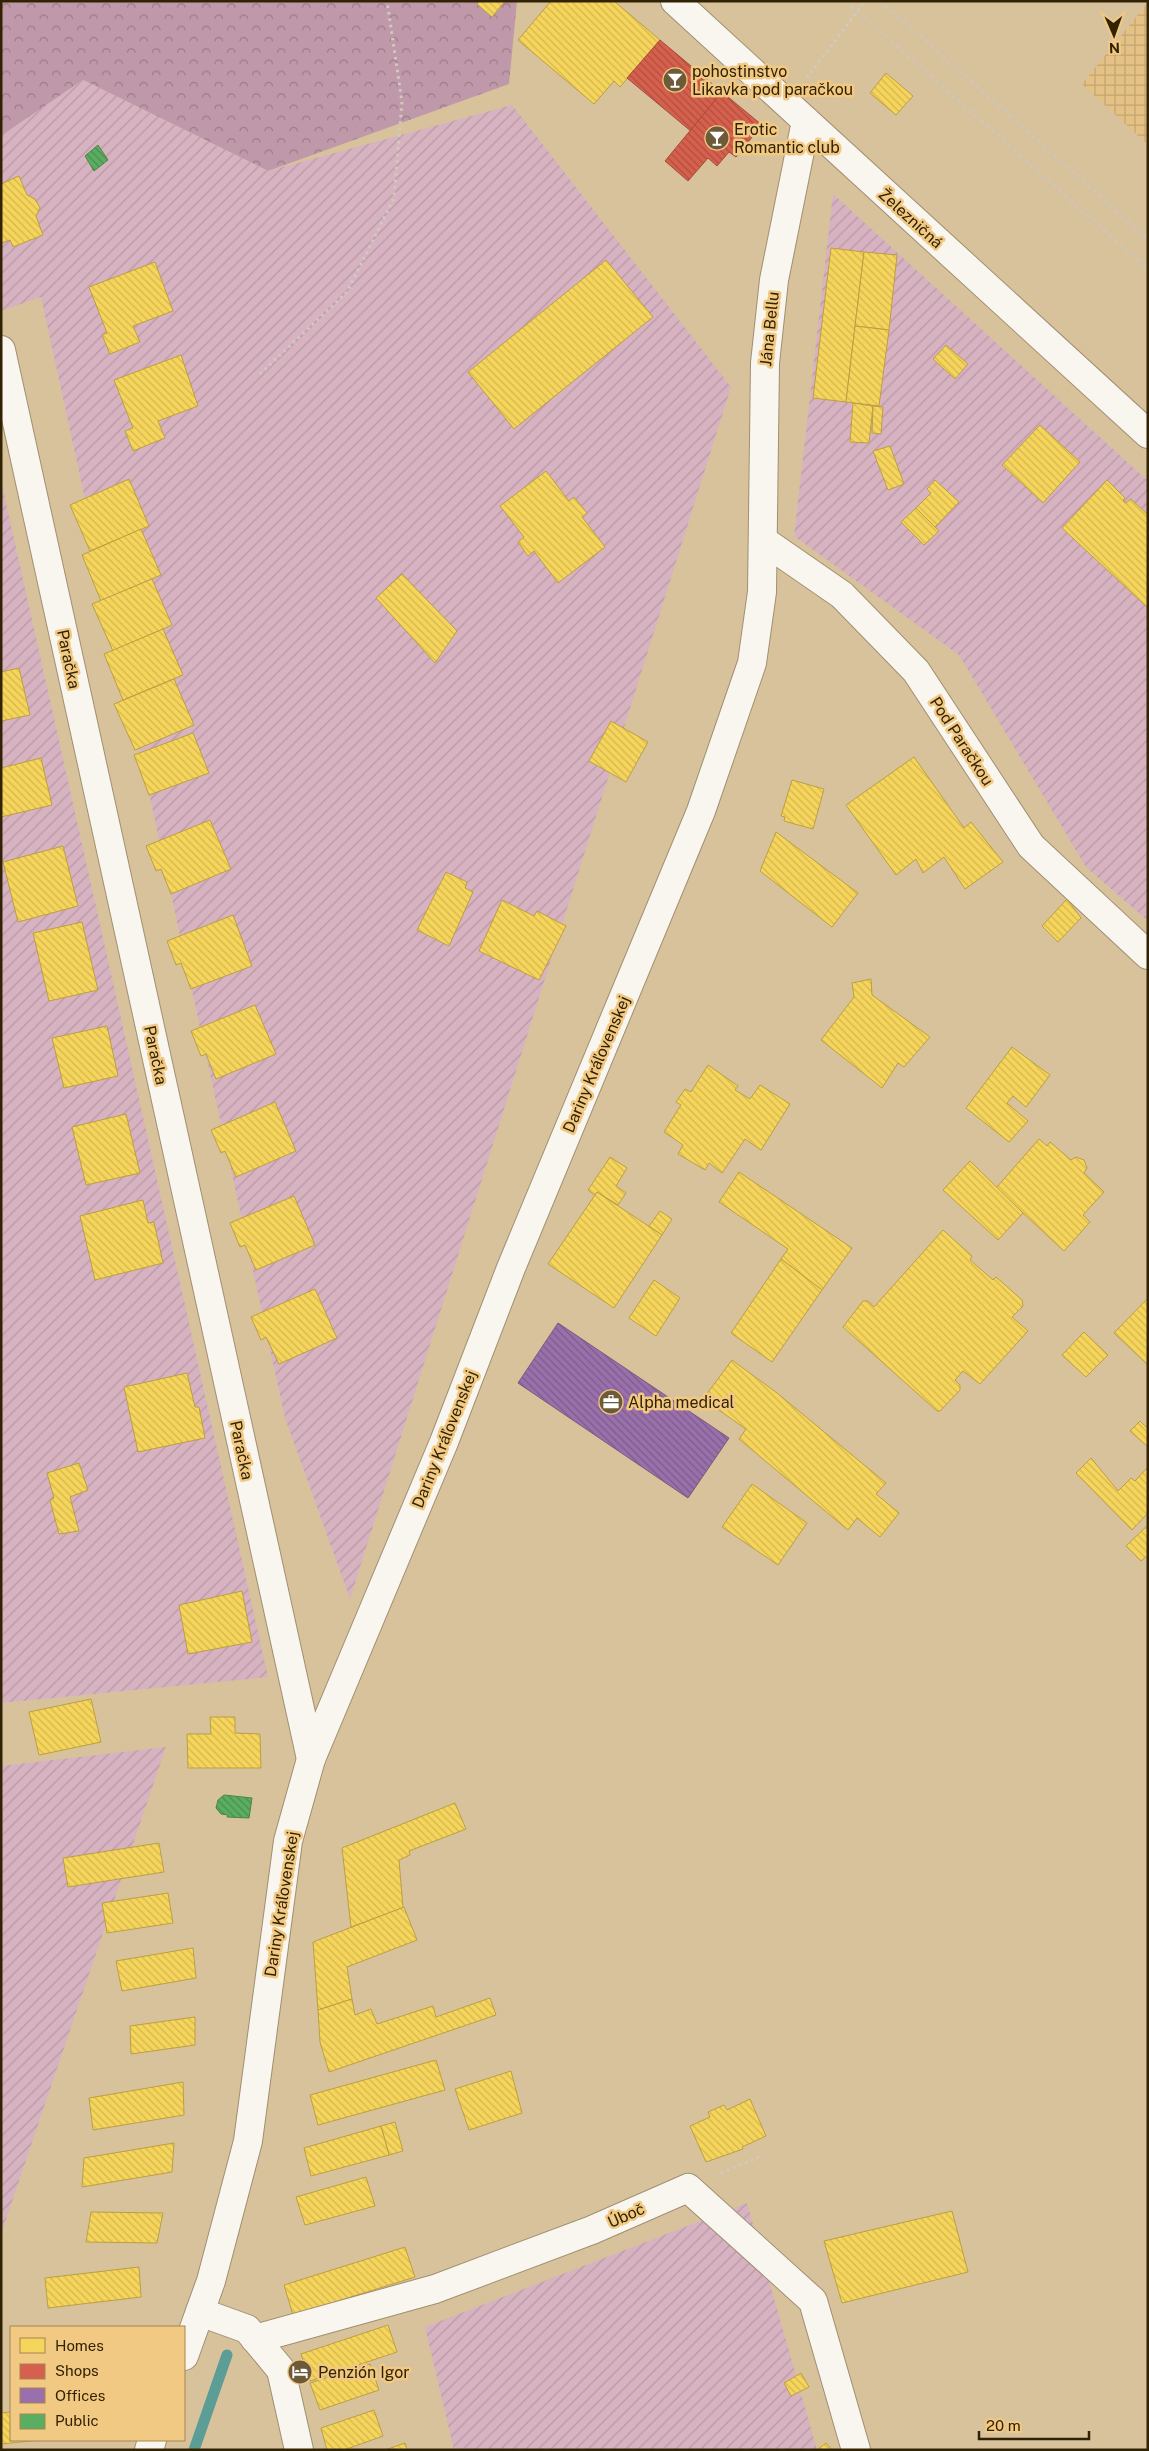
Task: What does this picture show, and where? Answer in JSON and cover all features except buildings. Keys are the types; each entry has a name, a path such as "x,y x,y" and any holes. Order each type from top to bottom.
{"street":[{"name":"Železničná","path":"675,1 1148,434"},
{"name":"Jána Bellu","path":"764,541 765,363 774,280 806,121"},
{"name":"Paračka","path":"1,350 311,1759"},
{"name":"Pod Paračkou","path":"764,541 842,595 916,671 1031,846 1148,955"},
{"name":"Dariny Kráľovenskej","path":"185,2353 211,2281 248,2141 288,1841 311,1759 444,1442 511,1268 701,811 752,663 762,592 764,541"},
{"name":"Úboč","path":"255,2339 434,2289 592,2230 688,2188 813,2301 856,2450"},
{"path":"200,2312 247,2329 281,2370 299,2450"}],"path":[{"path":"260,374 347,292 394,198 402,102 387,1"},
{"path":"786,103 838,39 865,1"}],"shaded area":[{"path":"1148,2 1148,145 1082,84"},
{"path":"83,80 268,171 512,105 731,387 350,1599 285,1418 41,297 1,311 1,136"},
{"path":"833,194 1148,481 1148,921 1086,867 959,655 794,536"},
{"path":"1,481 268,1677 1,1703"},
{"path":"166,1747 1,2234 1,1766"},
{"path":"747,2203 817,2450 454,2450 425,2327"}],"green space":[{"path":"1,1 517,1 509,84 268,171 83,80 1,136"}],"waterway":[{"path":"194,2450 227,2355"}],"railway":[{"path":"846,1 1148,269"},
{"path":"881,1 1148,239"}],"place":[{"name":"pohostinstvo Likavka pod paračkou","path":"675,80"},
{"name":"Erotic Romantic club","path":"717,138"},
{"name":"Alpha medical","path":"611,1402"},
{"name":"Penzión Igor","path":"300,2372"}]}
